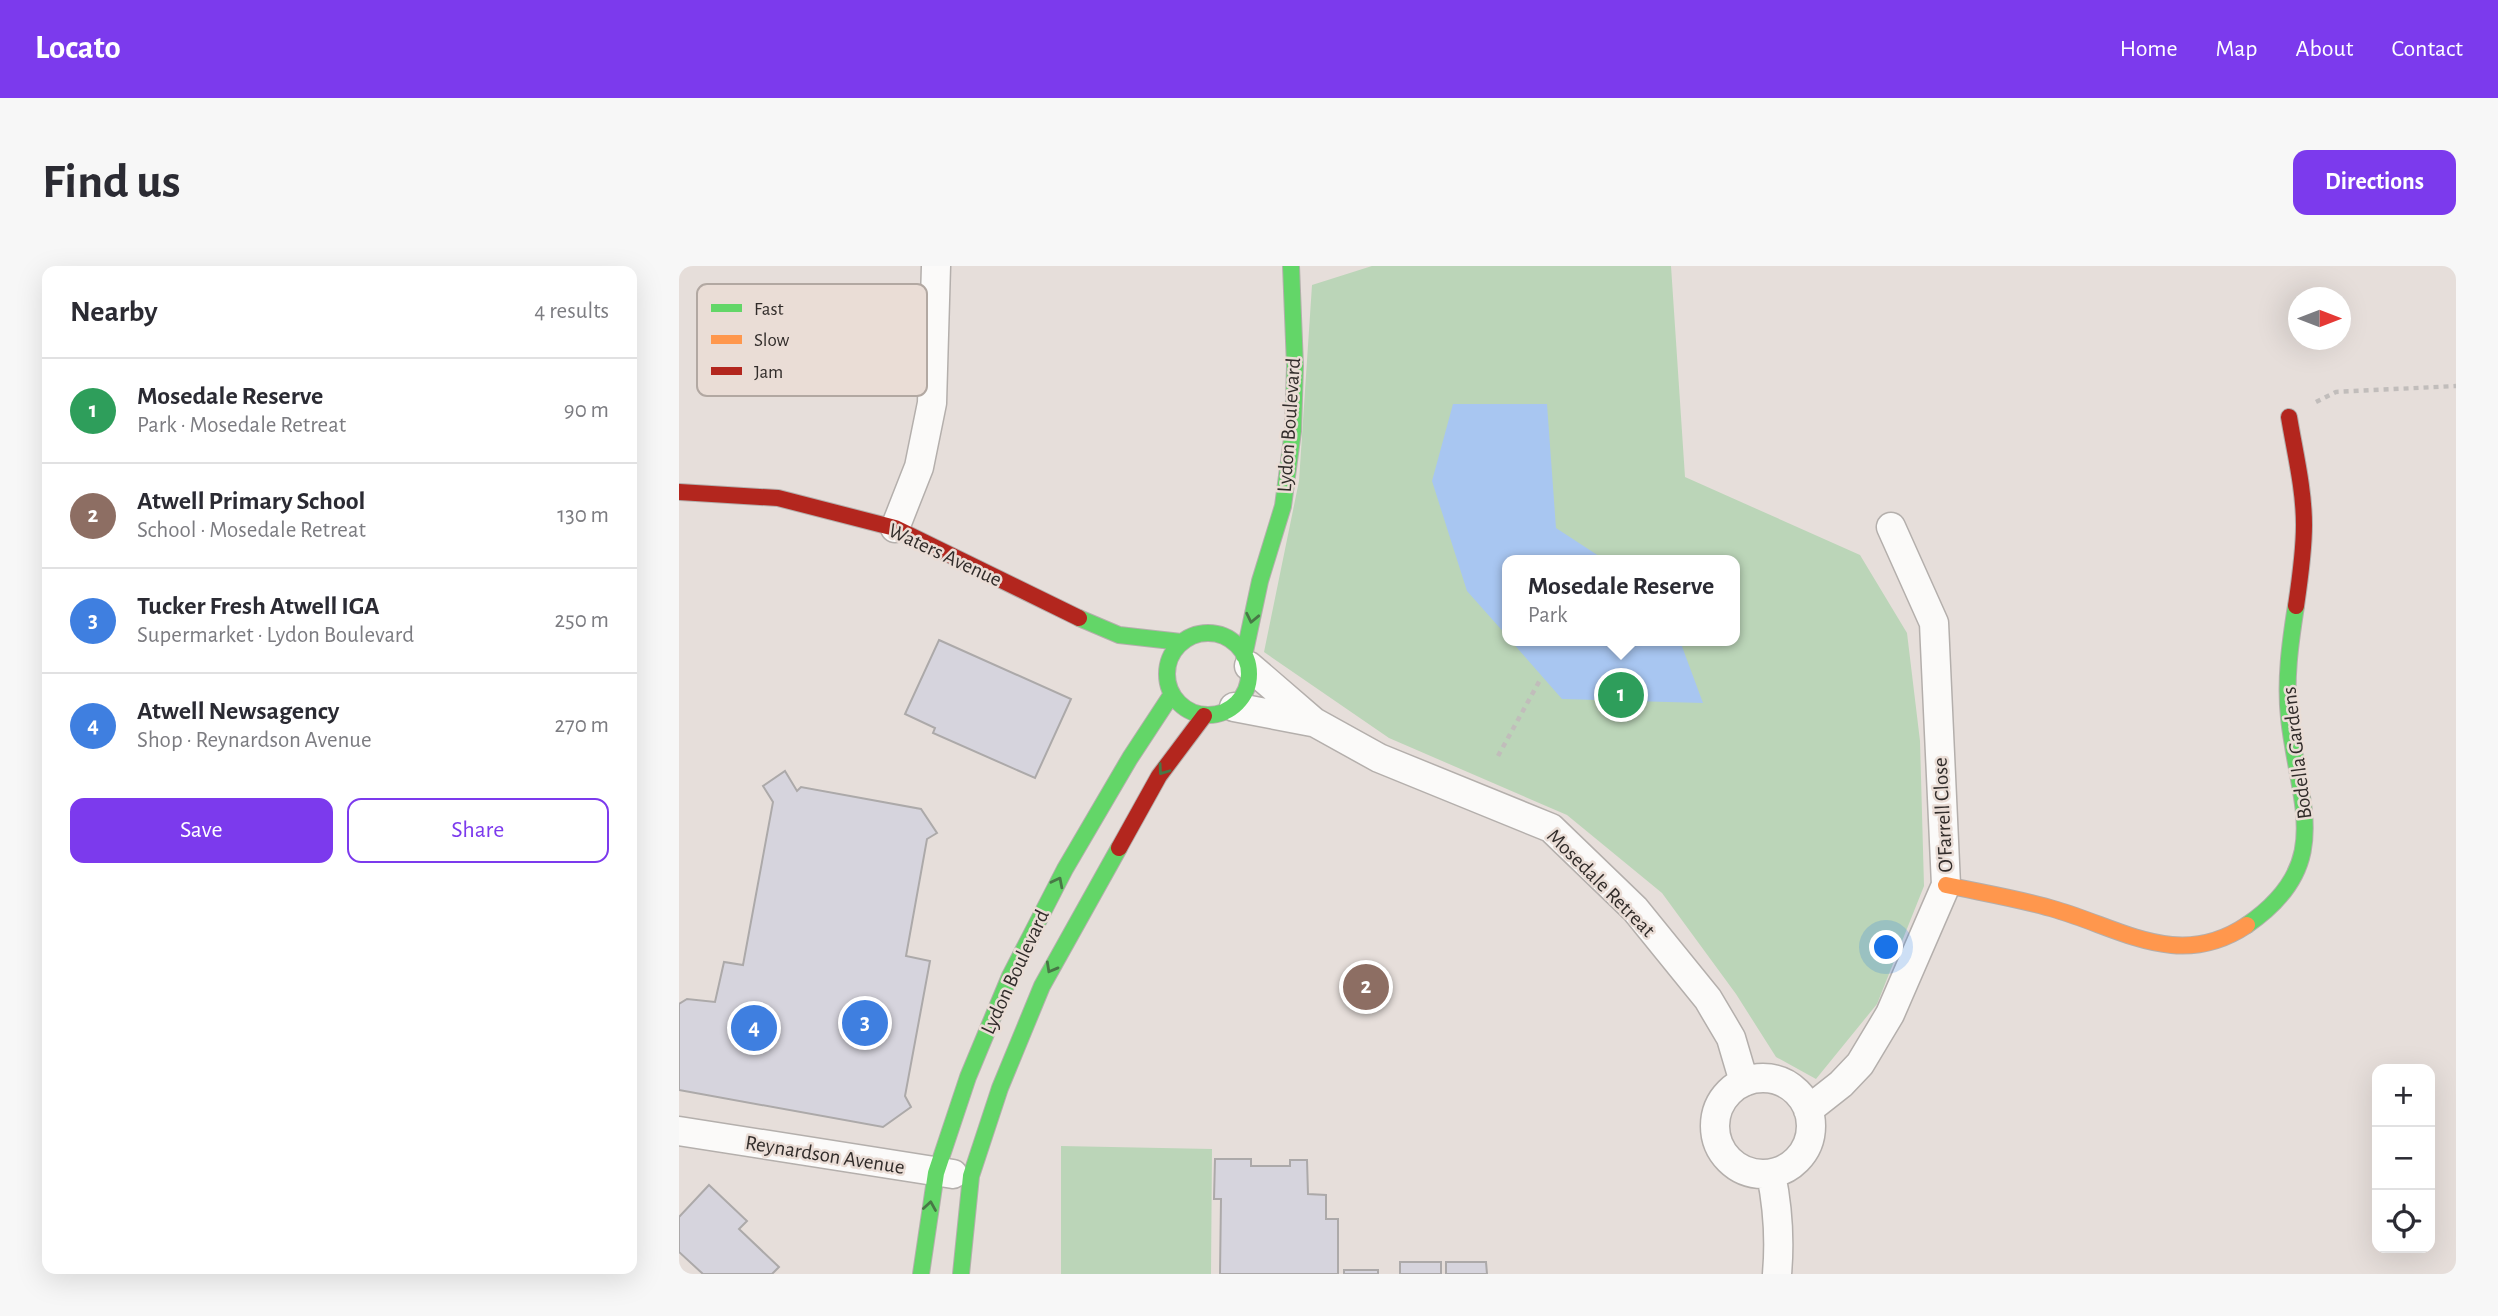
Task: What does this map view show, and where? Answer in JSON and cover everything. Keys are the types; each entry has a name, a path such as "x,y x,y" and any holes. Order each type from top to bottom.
{"street":[{"path":"895,528 919,467 932,403 936,266"},
{"name":"Lydon Boulevard","path":"1234,707 1248,688 1247,661 1260,581 1283,506 1293,432 1295,366 1291,266"},
{"name":"Bodella Gardens","path":"1946,886 2056,910 2130,936 2163,944 2196,946 2228,936 2257,917 2281,895 2296,870 2306,839 2305,817 2291,739 2287,686 2290,640 2304,537 2301,487 2289,417"},
{"name":"Waters Avenue","path":"679,492 778,498 895,528 1067,613 1119,635 1181,642"},
{"name":"O'Farrell Close","path":"1808,1110 1842,1084 1860,1065 1890,1014 1946,886 1934,623 1891,527"},
{"path":"1239,598 1260,581"},
{"path":"1218,616 1197,634 1181,642 1169,659 1166,678 1171,694 1182,707 1204,716 1221,714 1234,707"},
{"path":"1197,634 1213,632 1228,637 1240,648 1247,661"},
{"name":"Waters Avenue","path":"1119,635 1166,678"},
{"name":"Mosedale Retreat","path":"1247,661 1314,722 1379,758 1551,828 1635,909 1708,999 1731,1038 1744,1082"},
{"name":"Lydon Boulevard","path":"921,1274 936,1173 968,1077 1010,975 1065,869 1171,694"},
{"name":"Mosedale Retreat","path":"1234,707 1314,722"},
{"name":"Lydon Boulevard","path":"961,1274 971,1176 1000,1088 1042,986 1159,776 1204,716"},
{"path":"1766,1078 1783,1083 1798,1092 1808,1110 1811,1133 1803,1153 1789,1167 1771,1174 1750,1173 1725,1157 1716,1138 1717,1111 1725,1096 1744,1082 1766,1078"},
{"name":"Reynardson Avenue","path":"679,1131 936,1173 971,1176"},
{"path":"1771,1174 1777,1203 1777,1274"}],"path":[{"path":"2289,417 2336,392 2456,386"},
{"path":"1498,756 1541,680"}],"green space":[{"path":"1372,266 1671,266 1685,477 1860,555 1907,633 1920,741 1924,886 1877,1004 1816,1079 1776,1057 1736,994 1662,893 1567,815 1389,738 1264,652 1299,481 1312,285"},
{"path":"1061,1146 1212,1149 1211,1274 1061,1274"}],"water":[{"path":"1453,404 1547,404 1556,528 1597,555 1502,555 1502,630 1467,591 1432,481"},
{"path":"1515,646 1682,646 1703,703 1562,699"}],"building":[{"path":"939,640 1071,699 1035,778 933,733 935,728 905,714"},
{"path":"785,771 797,791 801,787 921,809 937,833 927,839 906,956 930,961 905,1096 911,1107 883,1127 679,1090 679,1004 687,999 715,1002 724,962 743,965 773,802 763,786"},
{"path":"1215,1159 1251,1159 1251,1166 1290,1166 1290,1160 1307,1160 1308,1194 1326,1195 1326,1219 1338,1219 1338,1274 1220,1274 1221,1199 1214,1199"},
{"path":"709,1185 747,1221 739,1229 779,1267 772,1274 703,1274 679,1252 679,1217"},
{"path":"1400,1262 1441,1262 1441,1274 1400,1274"},
{"path":"1446,1262 1486,1262 1487,1274 1446,1274"},
{"path":"1344,1270 1378,1270 1378,1274 1344,1274"}],"traffic: fast":[{"path":"1244,656 1260,581 1283,506 1293,431 1295,366 1291,266"},
{"path":"2247,925 2275,902 2292,879 2302,855 2305,830 2303,805 2293,749 2288,690 2296,606"},
{"path":"1079,618 1119,635 1181,642"},
{"path":"1208,633 1224,636 1237,645 1246,658 1249,674 1246,690 1237,703 1224,712 1208,715 1192,712 1179,703 1170,690 1167,674 1170,658 1179,645 1192,636 1208,633"},
{"path":"921,1274 936,1173 968,1077 1010,976 1065,869 1130,758 1172,694"},
{"path":"961,1274 971,1176 1000,1088 1042,986 1119,848"}],"traffic: slow":[{"path":"1946,885 2043,906 2152,942 2198,944 2222,938 2247,925"}],"traffic: jam":[{"path":"2289,417 2304,512 2303,555 2296,606"},
{"path":"679,492 778,498 895,528 1079,618"},
{"path":"1119,848 1159,776 1204,716"}],"place":[{"name":"Mosedale Reserve","path":"1621,695"},
{"name":"Atwell Primary School","path":"1366,987"},
{"name":"Tucker Fresh Atwell IGA","path":"865,1023"},
{"name":"Atwell Newsagency","path":"754,1028"}]}
